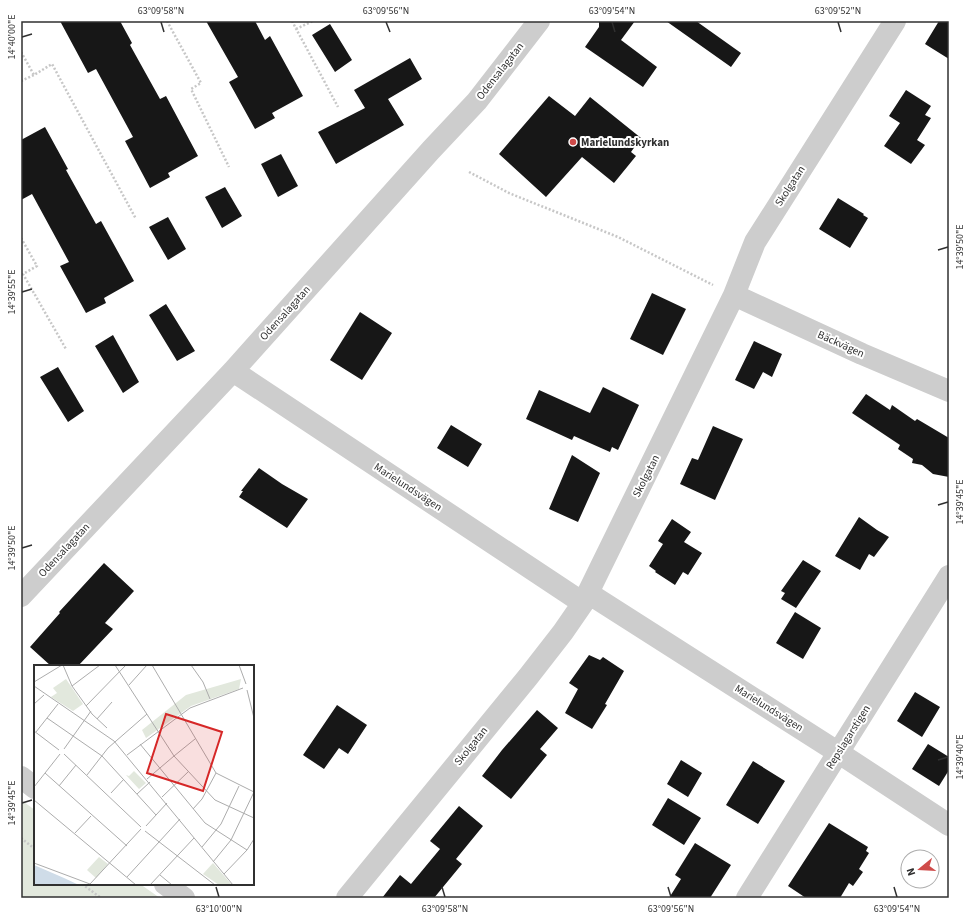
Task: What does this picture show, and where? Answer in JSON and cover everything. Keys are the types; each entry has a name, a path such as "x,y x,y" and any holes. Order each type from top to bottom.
{"street":[{"name":"Odensalagatan","path":"21,596 233,371 431,150 477,101 539,21"},
{"name":"Skolgatan","path":"347,898 563,632 585,598 734,295 755,242 895,21"},
{"name":"Bäckvägen","path":"734,295 862,354 949,391"},
{"name":"Marielundsvägen","path":"233,371 585,598 839,752 949,825"},
{"name":"Repslagarstigen","path":"747,898 949,576"},
{"path":"21,777 34,787"},
{"path":"166,885 184,898"}],"path":[{"path":"167,21 201,83 191,89 229,167"},
{"path":"292,21 338,107"},
{"path":"296,30 313,21"},
{"path":"21,52 34,75"},
{"path":"21,81 52,64 136,219"},
{"path":"469,172 509,193 618,237 734,295"},
{"path":"21,238 37,266 23,274 66,350"},
{"path":"21,838 34,848"},
{"path":"83,885 101,898"}],"shaded area":[{"path":"21,800 34,809 34,885 141,885 160,898 21,898"}],"building":[{"path":"60,21 120,21 132,43 130,45 160,99 166,96 198,156 168,173 170,177 150,188 125,141 133,137 96,69 88,73"},
{"path":"206,21 255,21 265,40 270,36 303,96 272,113 275,118 255,129 229,82 238,77"},
{"path":"599,21 635,21 621,40 657,67 643,87 585,47 599,27"},
{"path":"666,21 696,21 741,53 731,67"},
{"path":"939,21 949,21 949,59 925,44"},
{"path":"330,24 352,60 335,72 312,35"},
{"path":"410,58 422,79 388,99 404,125 336,164 318,132 365,108 354,90"},
{"path":"906,90 931,106 925,115 931,118 917,140 925,145 911,164 884,146 900,123 889,116"},
{"name":"Marielundskyrkan","path":"549,96 575,116 590,97 641,138 631,152 636,156 614,183 582,157 546,197 499,154"},
{"path":"45,127 68,169 66,170 96,224 101,221 134,281 104,298 106,303 86,313 60,266 69,262 32,194 21,200 21,140"},
{"path":"281,154 298,186 278,197 261,164"},
{"path":"225,187 242,216 222,228 205,197"},
{"path":"838,198 868,218 850,248 819,229"},
{"path":"168,217 186,249 168,260 149,227"},
{"path":"652,293 686,309 663,355 630,339"},
{"path":"166,304 195,351 177,361 149,315"},
{"path":"360,312 392,333 362,380 330,360"},
{"path":"113,335 139,382 123,393 95,346"},
{"path":"754,341 782,354 772,377 763,372 754,389 735,380"},
{"path":"58,367 84,411 68,422 40,377"},
{"path":"603,387 639,405 618,450 612,447 610,452 574,436 572,440 526,419 539,390 590,413"},
{"path":"866,394 890,410 892,405 915,421 917,419 949,438 949,477 933,474 922,465 912,463 913,459 898,449 900,445 852,413"},
{"path":"451,425 482,444 468,467 437,448"},
{"path":"713,426 743,439 715,500 680,484 692,458 698,460"},
{"path":"572,455 600,473 578,522 549,509"},
{"path":"259,468 282,484 308,499 287,528 239,497 243,491 241,491"},
{"path":"859,517 889,537 874,557 869,554 860,570 835,556"},
{"path":"672,519 691,532 684,542 702,553 688,575 683,572 675,585 655,572 656,571 649,566 663,544 658,541"},
{"path":"803,560 821,571 796,608 781,599 785,593 781,591"},
{"path":"104,563 134,591 105,623 113,629 79,665 50,665 30,647 60,613 59,612"},
{"path":"795,612 821,628 803,659 776,643"},
{"path":"589,655 600,660 603,657 624,671 605,704 607,705 592,729 565,713 578,689 569,683"},
{"path":"915,692 940,707 922,737 897,721"},
{"path":"337,705 367,725 348,754 339,748 324,769 303,755"},
{"path":"537,710 558,728 540,749 547,755 511,799 482,776 502,750"},
{"path":"928,744 949,757 949,770 939,786 912,769"},
{"path":"681,760 702,773 688,797 667,784"},
{"path":"753,761 785,781 758,824 726,805"},
{"path":"668,798 701,818 684,845 652,825"},
{"path":"459,806 483,826 456,859 462,864 434,898 382,898 400,875 411,884 440,849 430,841"},
{"path":"829,823 868,847 866,851 869,853 859,869 863,872 853,886 849,883 840,898 806,898 788,886"},
{"path":"695,843 731,865 710,898 669,898 681,879 675,875"}],"place":[{"name":"Marielundskyrkan","path":"573,142"}]}
